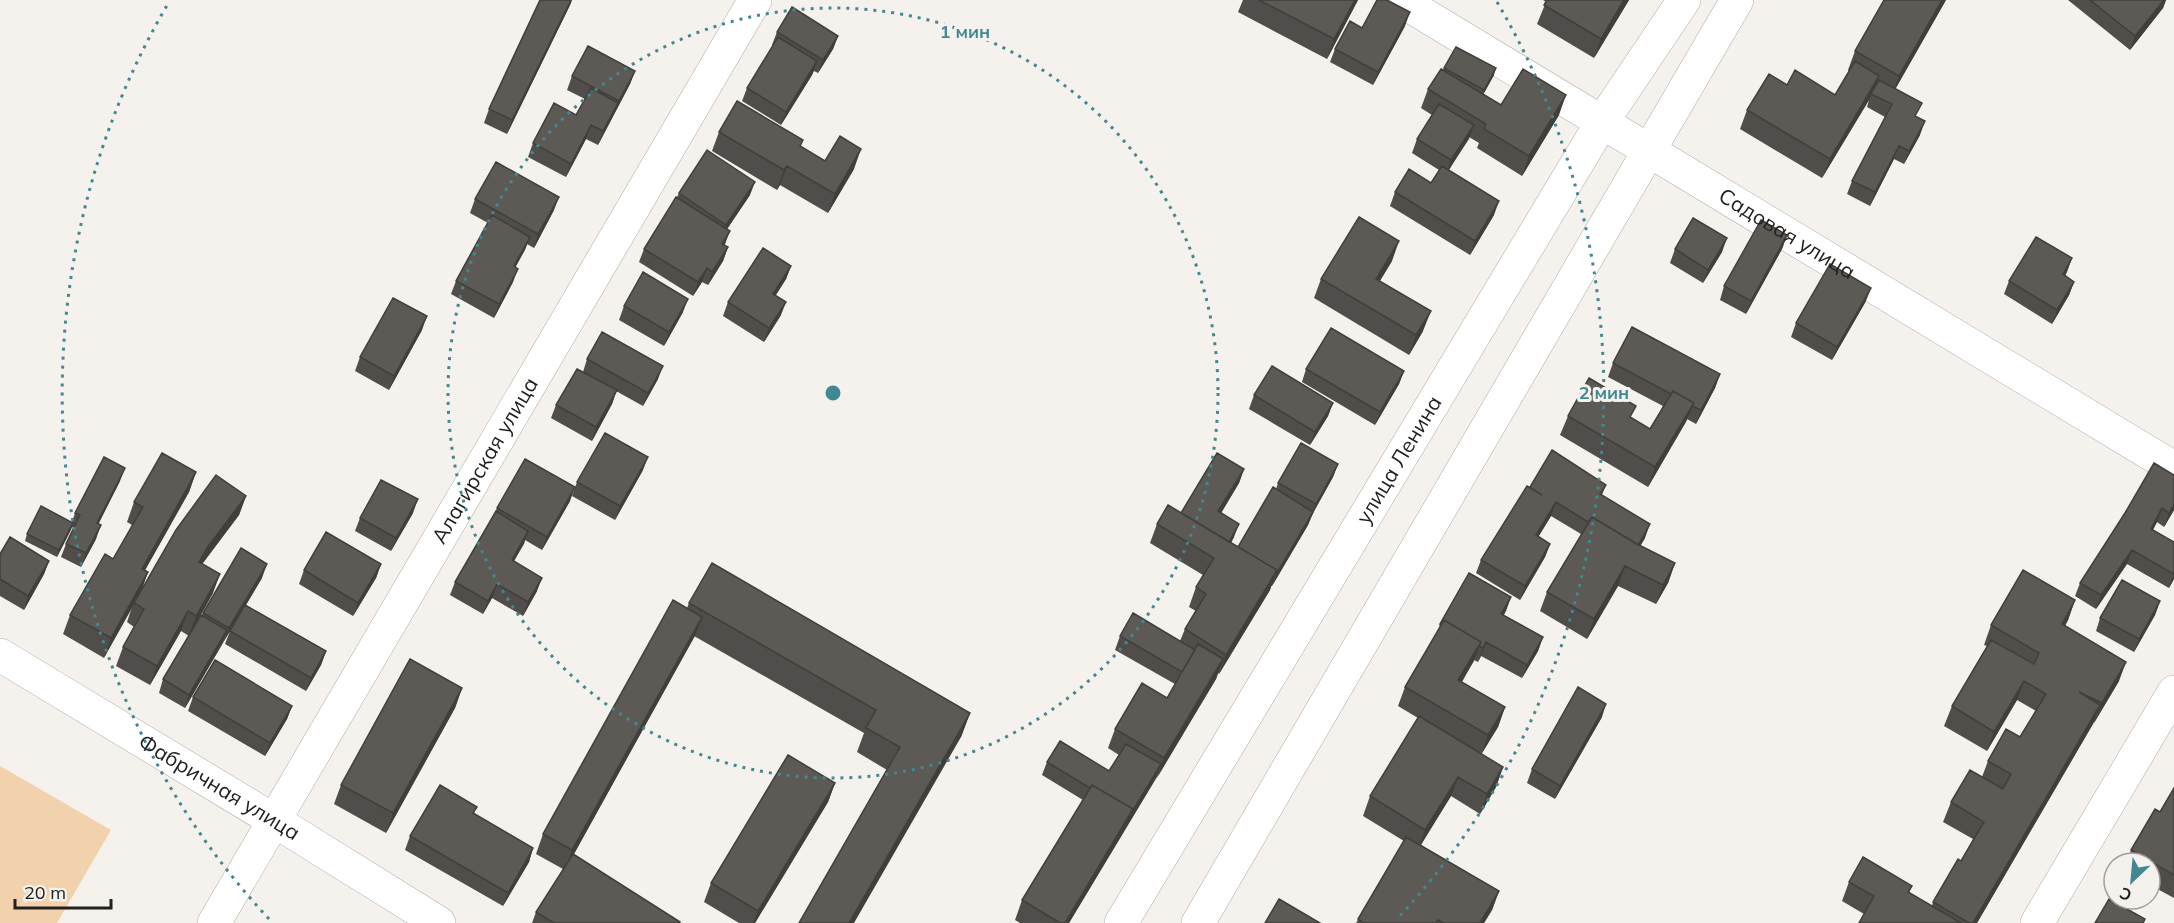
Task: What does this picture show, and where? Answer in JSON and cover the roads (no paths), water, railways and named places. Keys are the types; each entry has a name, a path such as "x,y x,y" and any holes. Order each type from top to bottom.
{"street":[{"name":"Алагирская улица","path":"214,923 755,0"},
{"name":"Садовая улица","path":"1400,0 2174,468"},
{"name":"улица Ленина","path":"1121,923 1602,122 1684,0"},
{"path":"1198,923 1737,0"},
{"name":"Фабричная улица","path":"0,655 439,923"},
{"path":"2037,923 2174,692"}]}
